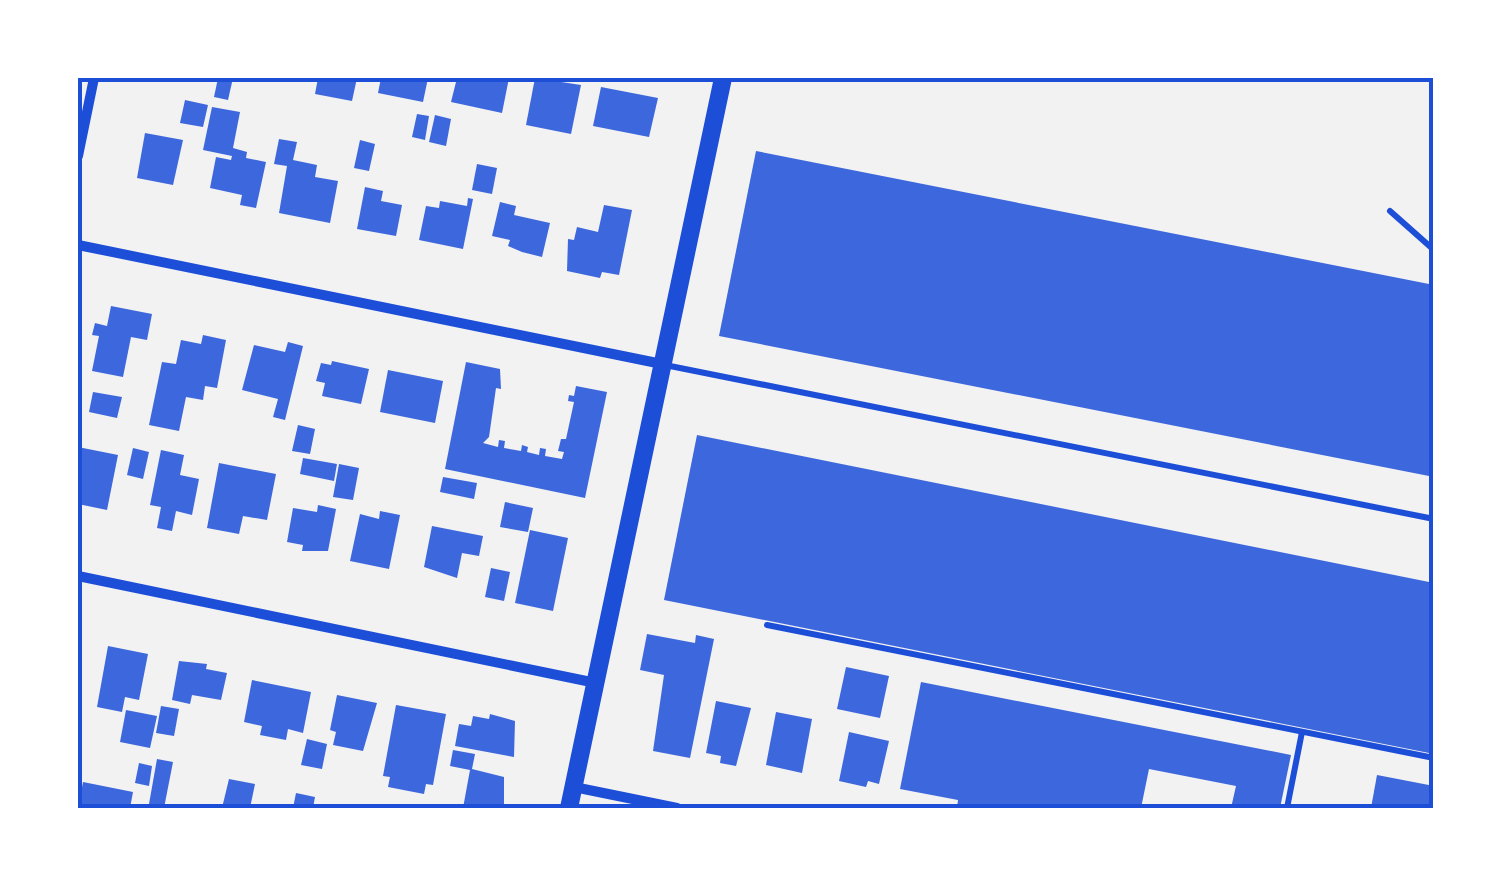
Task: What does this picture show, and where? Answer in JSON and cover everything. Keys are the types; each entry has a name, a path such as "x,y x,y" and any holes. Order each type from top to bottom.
{"main road":[{"path":"569,808 723,78"}],"street":[{"path":"78,156 94,78"},
{"path":"78,245 662,364"},
{"path":"78,576 596,683"},
{"path":"574,787 677,808"}],"lane":[{"path":"1390,211 1434,250"},
{"path":"662,364 1434,520"},
{"path":"768,626 1434,758"},
{"path":"1287,808 1302,732"}],"building":[{"path":"218,78 233,78 228,100 214,97"},
{"path":"318,78 357,78 352,101 315,94"},
{"path":"381,78 428,78 423,102 378,93"},
{"path":"457,78 509,78 502,113 451,102"},
{"path":"535,78 581,85 571,134 526,125"},
{"path":"601,87 658,98 649,137 593,126"},
{"path":"185,100 208,105 203,127 180,123"},
{"path":"212,107 240,112 233,148 247,152 246,158 266,162 256,208 240,205 242,195 210,188 216,157 231,160 232,156 203,150"},
{"path":"417,114 429,116 425,140 412,137"},
{"path":"435,115 451,119 446,146 429,142"},
{"path":"145,133 183,140 173,185 137,178"},
{"path":"279,139 297,142 293,160 317,165 315,177 338,181 330,223 279,213 287,166 274,164"},
{"path":"360,140 375,144 369,171 354,168"},
{"path":"756,151 1434,285 1434,453 1429,476 719,336"},
{"path":"477,164 497,168 492,194 472,190"},
{"path":"365,187 383,191 381,201 402,205 396,236 357,229"},
{"path":"468,198 473,199 463,249 419,240 426,206 439,208 440,201 467,206"},
{"path":"500,202 516,206 514,215 550,223 542,257 508,246 510,240 492,236"},
{"path":"604,205 632,210 619,275 602,272 600,278 567,271 568,239 574,240 577,227 598,232"},
{"path":"111,306 152,314 147,340 131,337 123,377 92,371 99,336 92,335 95,323 107,326"},
{"path":"203,335 226,340 217,388 205,386 203,400 186,397 179,431 149,425 162,362 176,364 181,340 201,344"},
{"path":"288,342 303,346 285,420 273,417 278,399 242,390 254,345 285,352"},
{"path":"332,361 369,369 361,404 322,396 325,383 316,381 321,363 331,365"},
{"path":"466,362 500,369 501,389 496,388 489,437 483,443 498,447 499,440 505,441 504,448 521,451 522,445 528,447 527,452 539,455 540,448 546,449 545,456 562,459 564,452 558,451 561,439 566,439 574,402 568,401 569,395 574,396 576,386 607,392 585,498 445,469"},
{"path":"388,370 443,381 435,423 380,412"},
{"path":"93,392 122,397 117,418 89,412"},
{"path":"298,425 315,429 310,454 292,451"},
{"path":"697,435 1434,583 1434,754 664,600"},
{"path":"78,447 118,455 107,510 78,504"},
{"path":"133,448 149,452 143,479 127,475"},
{"path":"161,450 184,455 180,475 199,479 192,515 176,511 172,531 157,528 161,507 150,505"},
{"path":"303,458 337,464 334,481 300,474"},
{"path":"219,463 276,474 267,520 243,516 239,534 207,528"},
{"path":"339,464 359,468 353,500 333,497"},
{"path":"443,477 477,483 474,499 440,492"},
{"path":"505,502 533,508 528,532 500,527"},
{"path":"318,505 336,509 328,551 302,551 303,545 287,542 293,508 317,512"},
{"path":"380,511 400,515 389,569 350,561 360,514 379,519"},
{"path":"432,526 483,536 479,556 462,553 457,578 424,567"},
{"path":"530,530 568,538 553,611 515,603"},
{"path":"491,568 510,572 504,601 485,597"},
{"path":"647,634 695,643 696,635 714,639 690,758 653,751 664,675 640,670"},
{"path":"108,646 148,654 139,700 125,697 122,712 97,707"},
{"path":"179,661 207,664 206,669 227,673 221,700 192,695 190,704 172,700"},
{"path":"846,667 889,676 880,718 837,709"},
{"path":"252,680 311,692 303,733 288,729 286,740 260,735 262,726 244,722"},
{"path":"921,682 1291,755 1280,808 1231,808 1236,786 1149,769 1141,808 957,808 958,800 900,789"},
{"path":"337,695 377,703 363,751 333,745 336,732 330,730"},
{"path":"716,701 751,708 736,766 720,763 721,756 706,753"},
{"path":"396,705 446,714 433,785 426,784 424,794 388,787 390,777 383,776"},
{"path":"161,706 179,709 174,736 156,733"},
{"path":"126,710 157,716 150,748 120,742"},
{"path":"776,712 812,719 802,773 766,765"},
{"path":"490,714 515,721 514,757 455,746 459,724 471,726 473,716 489,719"},
{"path":"849,732 889,741 879,784 868,781 866,787 839,781"},
{"path":"307,739 327,744 322,769 301,765"},
{"path":"453,750 475,754 472,769 504,777 504,805 463,808 470,770 450,766"},
{"path":"157,759 173,762 164,808 149,804"},
{"path":"139,763 152,766 149,786 135,783"},
{"path":"1377,775 1434,786 1434,808 1371,808"},
{"path":"229,779 255,784 250,808 222,808"},
{"path":"83,782 133,792 130,808 78,808"},
{"path":"296,793 315,797 313,808 293,808"}]}
